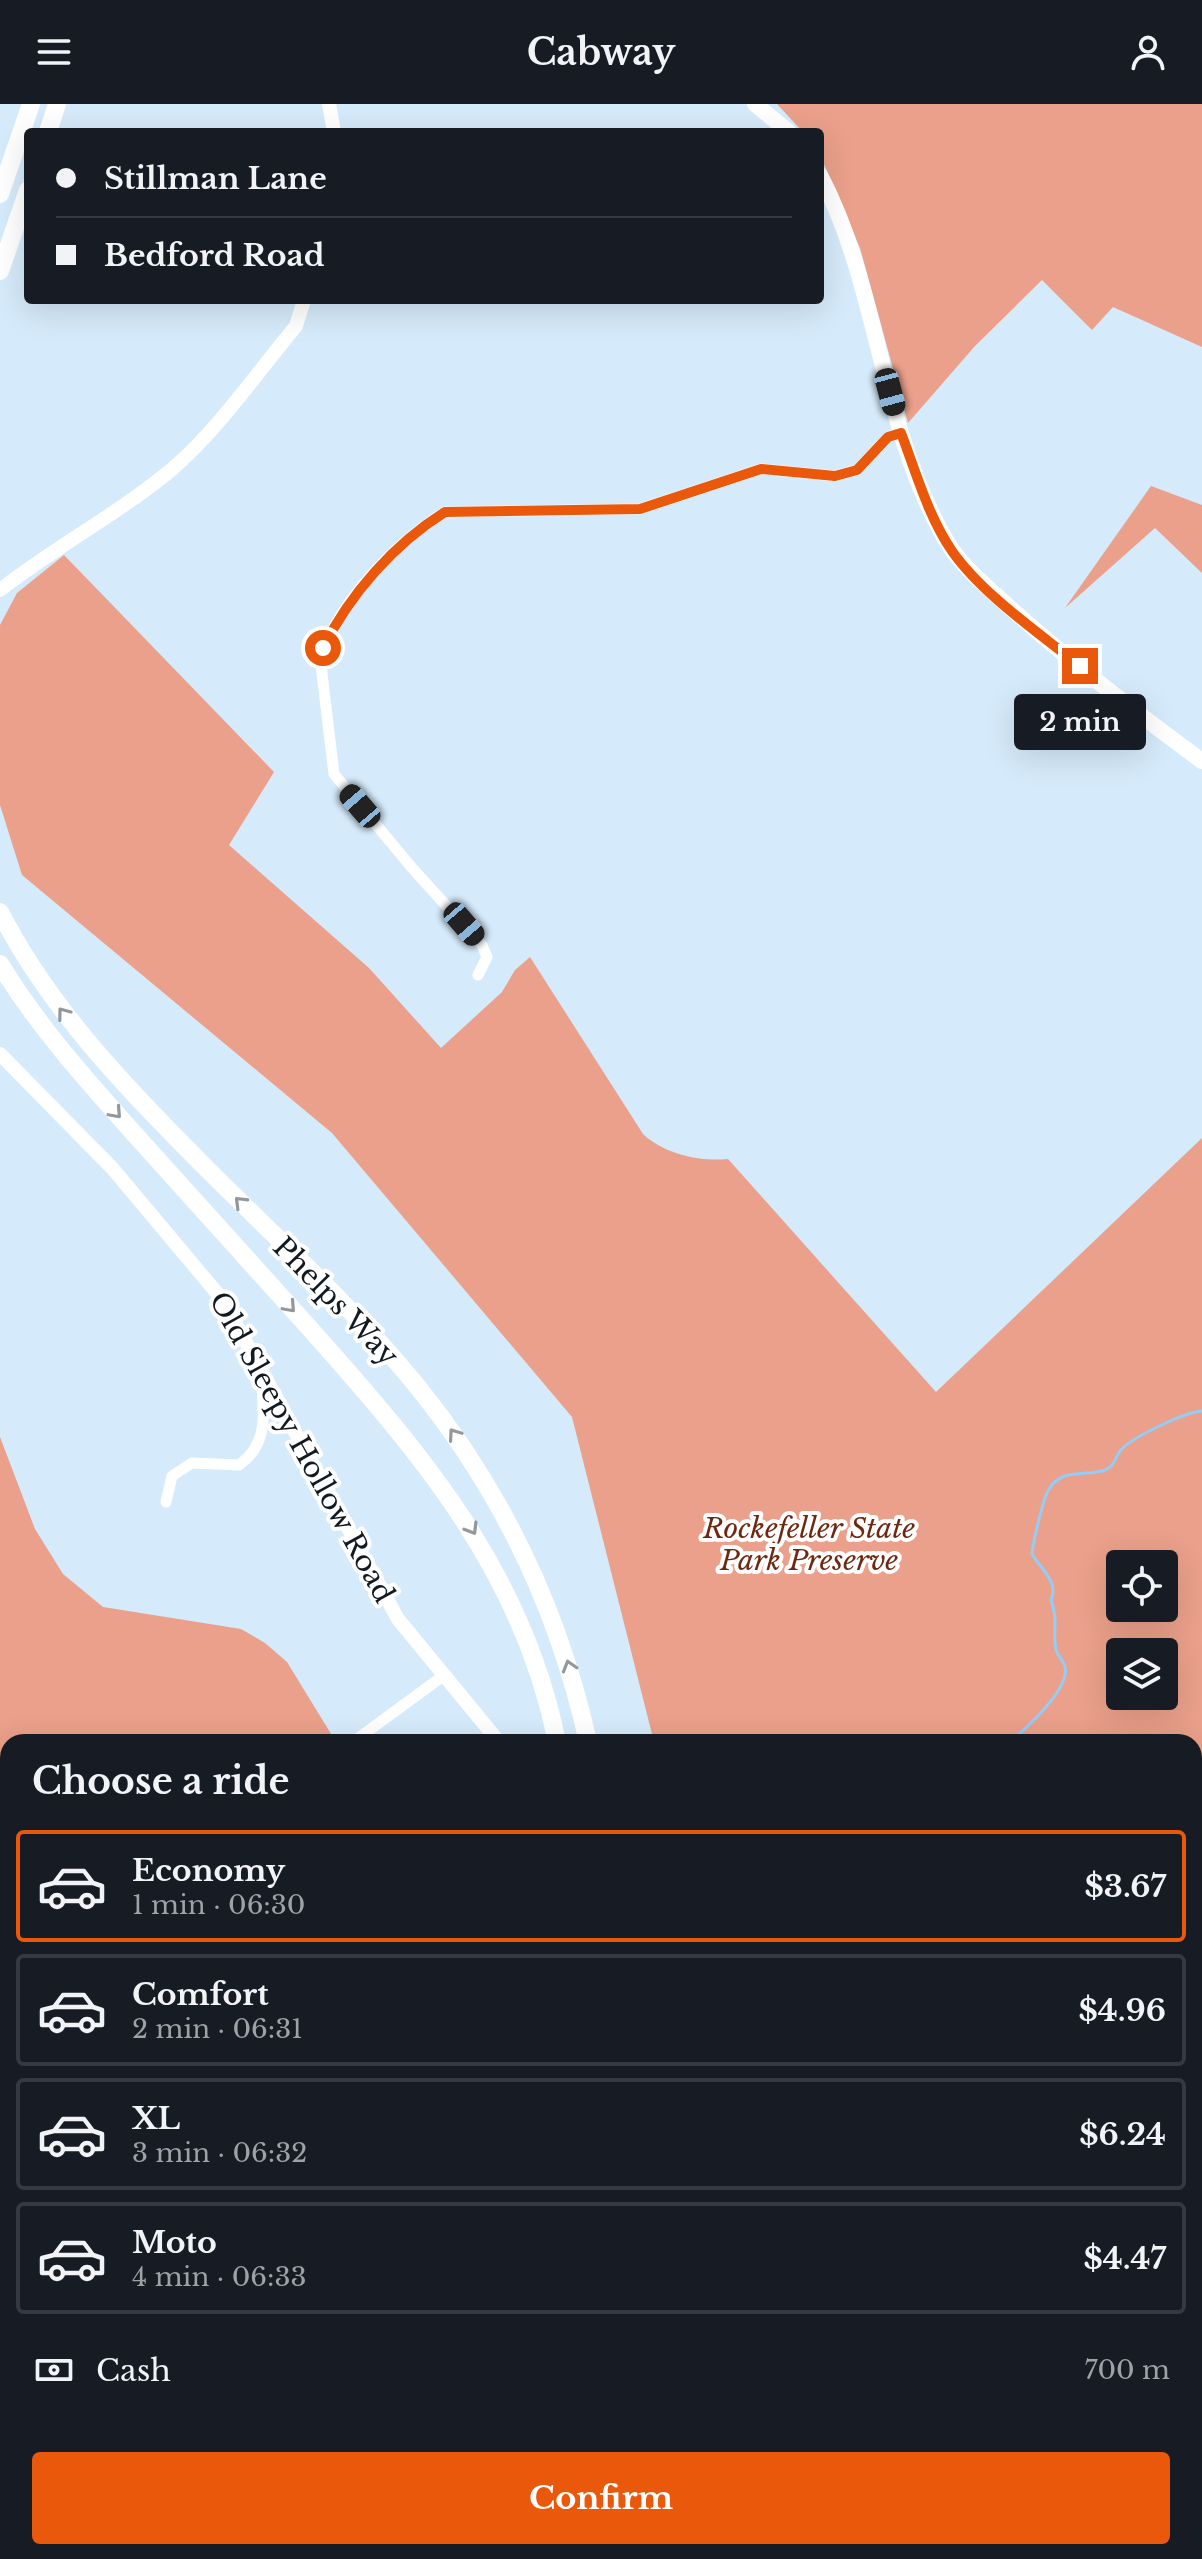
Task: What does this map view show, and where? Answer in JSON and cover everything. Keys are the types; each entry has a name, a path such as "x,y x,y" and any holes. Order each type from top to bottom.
{"main road":[{"path":"0,194 31,104"},
{"path":"49,128 57,104"},
{"path":"755,104 784,128"},
{"path":"824,183 839,212 901,433 927,503 943,535 963,564 1035,630 1202,761"},
{"path":"0,271 24,202"},
{"name":"Phelps Way","path":"0,912 47,992 93,1050 379,1343 450,1428 493,1493 541,1591 569,1668 586,1734"},
{"name":"Phelps Way","path":"0,964 75,1067 374,1402 448,1492 489,1559 517,1616 540,1676 555,1734"}],"street":[{"path":"329,104 333,128"},
{"path":"0,590 74,535 147,488 188,454 296,326 303,304"},
{"path":"478,975 487,957 482,945 413,869 334,774 321,665 323,648 347,605 366,581 428,522 445,512 640,509 761,469 835,476 857,470 888,437 901,433"},
{"name":"Old Sleepy Hollow Road","path":"0,1054 113,1169 190,1257 222,1299 398,1619 492,1734"},
{"path":"166,1502 172,1476 192,1463 239,1465 255,1451 264,1430 261,1374"},
{"path":"364,1734 443,1676"}],"green space":[{"path":"777,104 1202,104 1202,347 1113,307 1092,330 1042,280 975,346 908,423 860,248 824,164 824,128 799,128"},
{"path":"1151,486 1202,505 1202,573 1155,528 1065,608"},
{"name":"Rockefeller State Park Preserve","path":"64,555 274,772 229,845 369,968 441,1048 502,992 515,970 530,957 643,1134 661,1147 683,1155 728,1159 936,1392 1202,1138 1202,1734 652,1734 572,1417 332,1133 22,875 0,805 0,625 17,593"},
{"path":"0,1437 35,1529 63,1574 103,1607 241,1629 265,1643 287,1662 331,1734 0,1734"}],"waterway":[{"path":"1019,1734 1054,1697 1065,1676 1055,1643 1055,1614 1051,1600 1053,1587 1032,1554 1049,1489 1068,1475 1108,1469 1120,1451 1135,1439 1171,1421 1202,1411"}],"route":[{"path":"323,648 347,605 366,581 428,522 445,512 458,509 509,513 640,509 741,473 761,469 835,476 857,470 888,437 901,433 927,503 954,553 1018,615 1080,666"}]}
